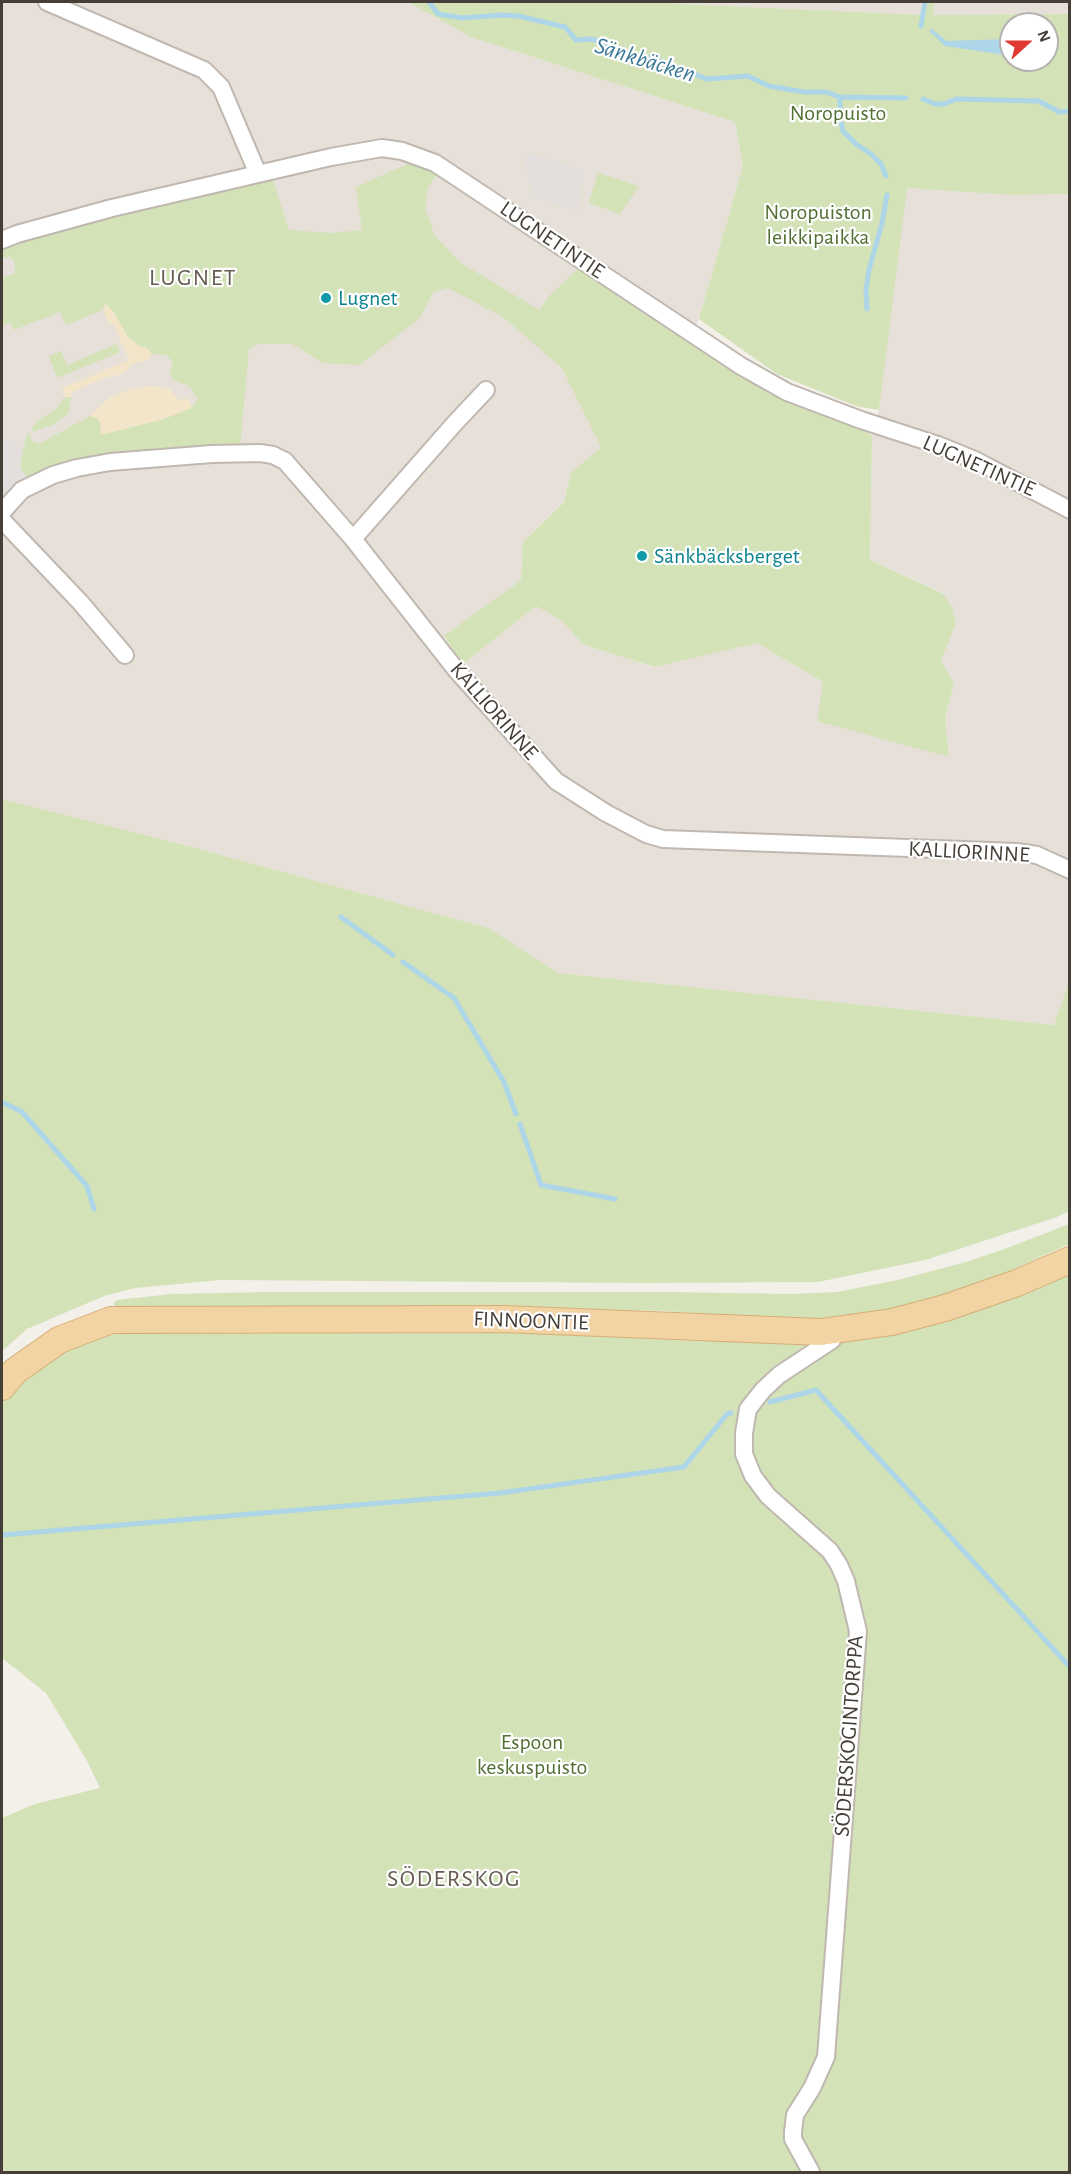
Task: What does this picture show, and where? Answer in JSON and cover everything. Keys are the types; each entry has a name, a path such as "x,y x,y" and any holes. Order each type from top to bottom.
{"main road":[{"name":"FINNOONTIE","path":"2,1387 15,1371 59,1340 111,1320 503,1319 821,1332 892,1323 945,1308 1017,1283 1070,1260"}],"street":[{"path":"47,2 209,74 221,87 258,174"},
{"name":"LUGNETINTIE","path":"2,240 112,208 258,174 382,148 402,151 435,163 762,379 788,392 861,420 938,445 977,461 1070,510"},
{"path":"353,539 486,390"},
{"name":"KALLIORINNE","path":"2,512 22,490 53,475 77,468 110,462 212,454 273,455 285,460 353,539 457,671 556,781 606,813 646,834 663,839 1017,852 1037,855 1070,870"},
{"path":"2,520 80,602 125,655"},
{"name":"SÖDERSKOGINTORPPA","path":"811,2172 793,2139 793,2132 795,2115 812,2088 826,2057 858,1631 846,1581 839,1565 830,1551 768,1496 753,1476 744,1454 744,1433 748,1409 763,1390 779,1375 832,1340 835,1331"}],"shaded area":[{"path":"2,2 408,2 471,37 735,122 743,166 699,319 688,339 548,297 536,314 601,447 571,473 564,501 523,542 521,580 444,637 463,664 536,606 562,621 584,645 654,667 757,643 949,757 945,718 954,683 941,661 956,623 942,592 870,560 872,435 879,410 906,188 1012,195 1069,194 1070,983 1054,1025 558,973 487,928 177,843 2,799"},
{"path":"668,2 928,2 925,15"},
{"path":"934,2 1069,2 1069,14 999,12 999,15 932,15"},
{"path":"526,153 584,171 578,211 530,196 532,184 524,161"},
{"path":"3,437 23,450 20,465 28,478 2,502 2,439"}],"green space":[{"name":"Noropuisto","path":"408,2 667,2 925,15 928,2 934,2 933,15 999,15 999,72 1059,72 1059,14 1069,14 1069,194 1012,195 907,188 879,410 856,406 777,374 699,319 743,166 735,122 471,37"},
{"path":"414,161 440,170 428,187 425,209 435,236 461,263 539,310 548,297 579,268 761,387 872,435 870,560 942,593 952,607 956,623 941,661 954,683 945,718 949,757 817,721 823,682 757,643 655,667 584,645 562,621 536,606 463,664 444,636 521,580 523,542 564,502 571,473 601,447 562,368 503,317 448,288 433,292 420,318 359,365 323,363 292,344 257,344 249,349 240,446 28,478 22,471 20,465 23,450 27,435 30,433 33,442 39,444 90,416 97,418 102,434 192,408 198,399 189,386 173,380 170,374 173,362 166,355 152,354 147,348 139,346 128,337 108,305 105,304 103,310 66,325 60,312 14,330 11,322 2,326 2,277 14,274 15,269 14,261 10,257 2,258 2,245 272,177 289,230 331,233 362,230 356,187"},
{"path":"598,173 639,186 620,214 589,203"},
{"path":"117,344 120,352 57,378 49,356 61,351 67,365"},
{"path":"64,397 71,397 68,414 52,425 32,432 38,420 55,410"},
{"path":"2,799 177,843 488,928 558,973 1054,1025 1069,983 1069,1211 1057,1217 925,1260 818,1282 220,1280 135,1288 104,1296 27,1329 2,1351"},
{"path":"1069,1224 1069,1244 1008,1272 921,1302 867,1314 798,1320 665,1311 588,1309 296,1313 171,1307 119,1311 115,1308 114,1303 117,1300 172,1294 267,1292 793,1294 837,1292 898,1280 966,1262"},
{"name":"Espoon keskuspuisto","path":"1069,1267 1069,2172 2,2172 2,1818 35,1804 100,1788 86,1759 46,1693 2,1658 2,1402 22,1378 74,1345 107,1335 138,1330 483,1331 692,1341 851,1335"}],"sand":[{"path":"106,304 113,311 128,337 139,346 147,348 152,354 149,359 131,365 121,374 101,379 73,392 71,397 65,397 62,388 129,360 113,323 109,324 103,310"},
{"path":"148,386 169,388 178,400 186,398 189,400 192,408 164,419 101,435 100,423 97,418 90,416 109,398 130,389"}],"water":[{"path":"930,28 947,41 999,39 999,54 945,46 930,32"}],"waterway":[{"name":"Sänkbäcken","path":"429,2 438,14 462,18 518,16 565,27 576,40 591,39 609,44 624,58 639,56 656,59 707,79 748,76 769,86 804,92 826,92 840,97 906,98"},
{"path":"921,26 925,2"},
{"path":"840,97 843,131 881,164 886,176"},
{"name":"Sänkbäcken","path":"923,99 935,104 944,104 956,99 1039,101 1059,112 1070,111"},
{"path":"867,309 866,290 869,270 887,195"},
{"path":"341,917 393,955"},
{"path":"403,962 454,998 504,1082 516,1114"},
{"path":"2,1102 22,1112 87,1186 94,1209"},
{"path":"520,1124 541,1185 615,1199"},
{"path":"770,1402 816,1390 1070,1667"},
{"path":"2,1535 500,1493 684,1467 727,1414 731,1413"}],"place":[{"name":"Lugnet","path":"326,298"},
{"name":"Sänkbäcksberget","path":"642,556"}],"district":[{"name":"LUGNET","path":"193,278"},
{"name":"SÖDERSKOG","path":"454,1879"}],"park label":[{"name":"Noropuiston leikkipaikka","path":"818,224"}]}
